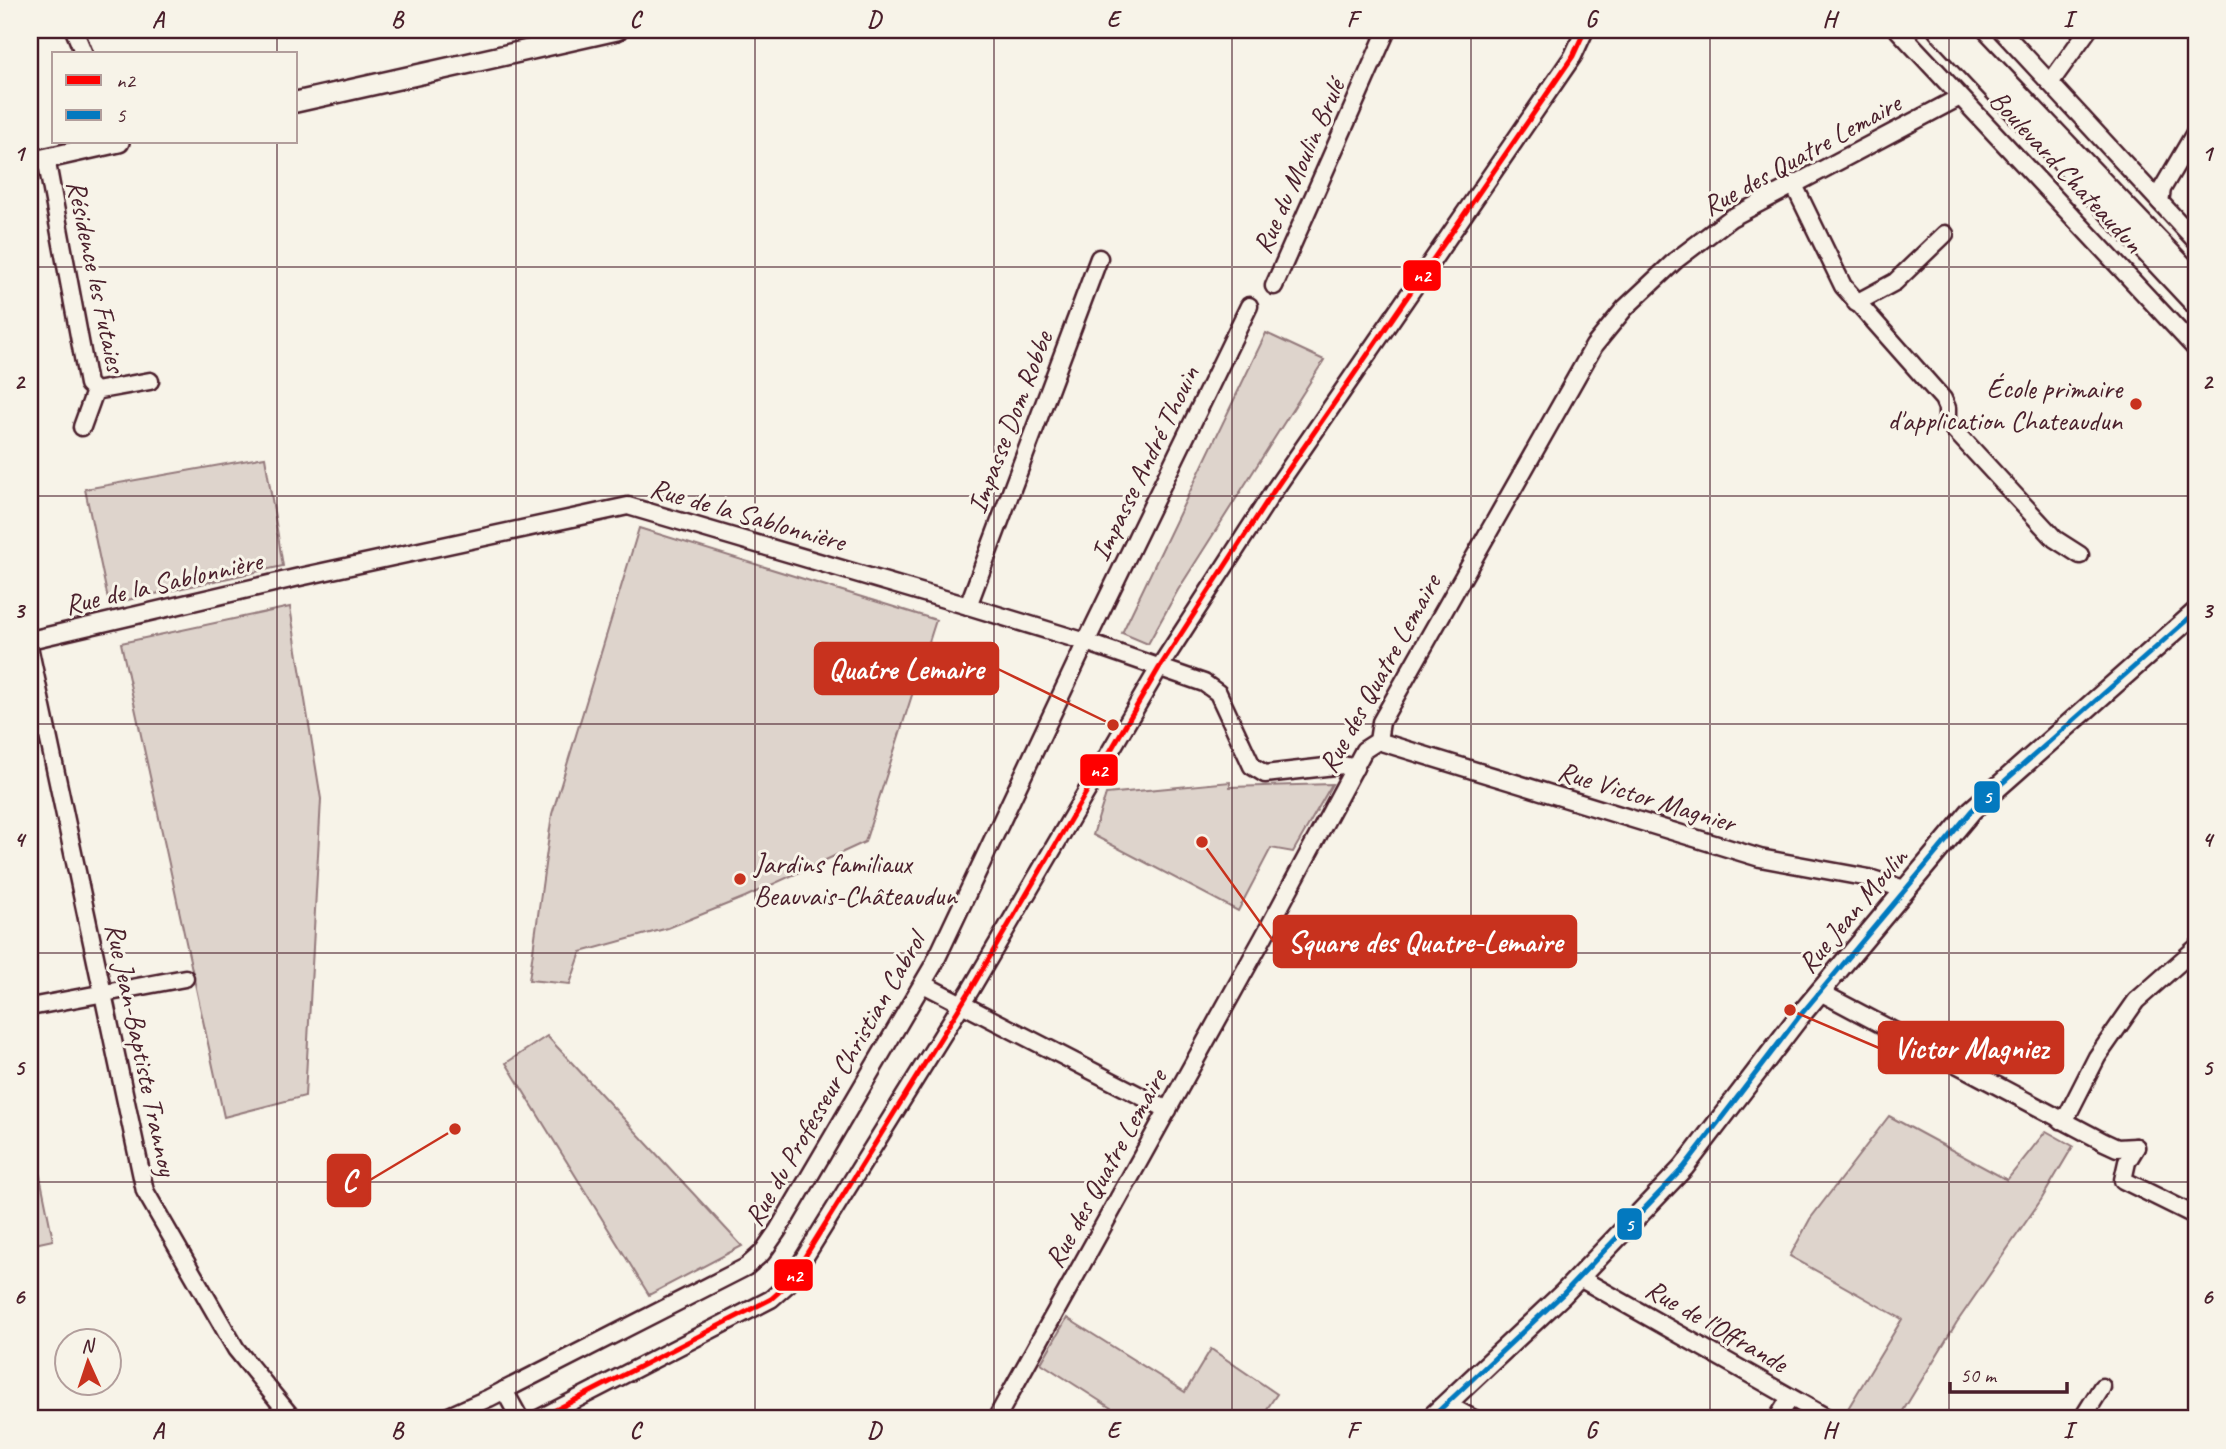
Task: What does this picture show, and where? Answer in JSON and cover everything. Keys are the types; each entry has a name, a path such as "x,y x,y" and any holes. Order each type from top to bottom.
{"main road":[{"path":"298,102 617,30"},
{"name":"Boulevard Chateaudun","path":"1938,30 2196,305"},
{"name":"Boulevard Chateaudun","path":"1958,30 2196,280"},
{"path":"38,160 110,144"},
{"name":"Rue Jean Moulin","path":"1430,1419 1578,1278 1684,1167 1798,1018 1972,810 2196,612"}],"street":[{"path":"74,30 83,52"},
{"name":"Rue du Moulin Brulé","path":"1274,286 1387,30"},
{"path":"538,1419 771,1299 788,1284 962,1004 1159,668 1273,492 1573,56 1585,30"},
{"name":"Boulevard Chateaudun","path":"1898,30 2196,349"},
{"name":"Boulevard Chateaudun","path":"2001,30 2196,241"},
{"path":"2050,83 2088,30"},
{"name":"Rue des Quatre Lemaire","path":"996,1419 1364,750 1378,741 1381,722 1594,346 1625,308 1676,260 1731,218 1960,97"},
{"path":"2160,202 2162,188 2196,131"},
{"name":"Résidence les Futaies","path":"38,160 88,384 95,391 150,381"},
{"path":"1793,183 1843,286 1943,398 1947,408 1947,422 2056,539 2080,555"},
{"path":"1856,303 1895,282 1945,234"},
{"name":"Impasse Dom Robbe","path":"968,606 1099,258"},
{"name":"Impasse André Thouin","path":"1086,642 1249,306"},
{"path":"82,427 95,391"},
{"name":"Rue de la Sablonnière","path":"30,640 295,578 628,506 1086,642 1204,683 1218,694 1252,765 1265,774 1343,765 1355,768"},
{"name":"Rue du Professeur Christian Cabrol","path":"442,1419 746,1267 762,1253 923,984 1086,642"},
{"name":"Rue Jean-Baptiste Trannoy","path":"30,651 145,1191 236,1349 293,1419"},
{"name":"Rue Victor Magnier","path":"1378,741 1760,858 1869,878 1904,889"},
{"path":"2060,1120 2068,1114 2097,1057 2137,1001 2196,948"},
{"path":"30,1007 185,978"},
{"path":"923,984 1168,1110"},
{"path":"1821,992 2060,1120 2117,1148 2136,1147 2127,1162 2123,1180 2196,1216"},
{"name":"Rue de l'Offrande","path":"1578,1278 1829,1419"},
{"path":"2082,1419 2102,1387"},
{"path":"504,1390 520,1419"},
{"path":"1777,1419 1790,1398"},
{"path":"1446,1404 1474,1419"}],"shaded area":[{"path":"1266,333 1324,360 1178,590 1148,644 1122,633"},
{"path":"265,457 283,566 109,604 85,489"},
{"path":"639,528 936,620 865,842 745,897 668,928 581,952 570,984 529,980 552,814"},
{"path":"290,607 321,799 305,1096 224,1117 121,643"},
{"path":"1230,782 1230,787 1332,784 1293,852 1271,848 1238,911 1093,835 1106,794"},
{"path":"547,1036 742,1246 649,1295 506,1063"},
{"path":"1889,1116 2007,1180 2046,1131 2073,1146 2041,1200 1957,1322 1898,1419 1864,1419 1847,1410 1902,1319 1790,1256 1810,1219"},
{"path":"30,1127 53,1240 30,1245"},
{"path":"1067,1318 1185,1392 1211,1349 1277,1394 1260,1419 1128,1419 1041,1363"}],"transit line":[{"name":"n2","path":"538,1419 771,1299 788,1284 971,989 1159,668 1273,492 1573,56 1585,30"},
{"name":"5","path":"1430,1419 1563,1294 1684,1167 1798,1018 1972,810 2196,612"}],"place":[{"name":"École primaire d'application Chateaudun","path":"2136,404"},
{"name":"Quatre Lemaire","path":"1113,725"},
{"name":"Square des Quatre-Lemaire","path":"1202,842"},
{"name":"Jardins familiaux Beauvais-Châteaudun","path":"740,879"},
{"name":"Victor Magniez","path":"1790,1010"},
{"name":"C","path":"455,1129"}]}
